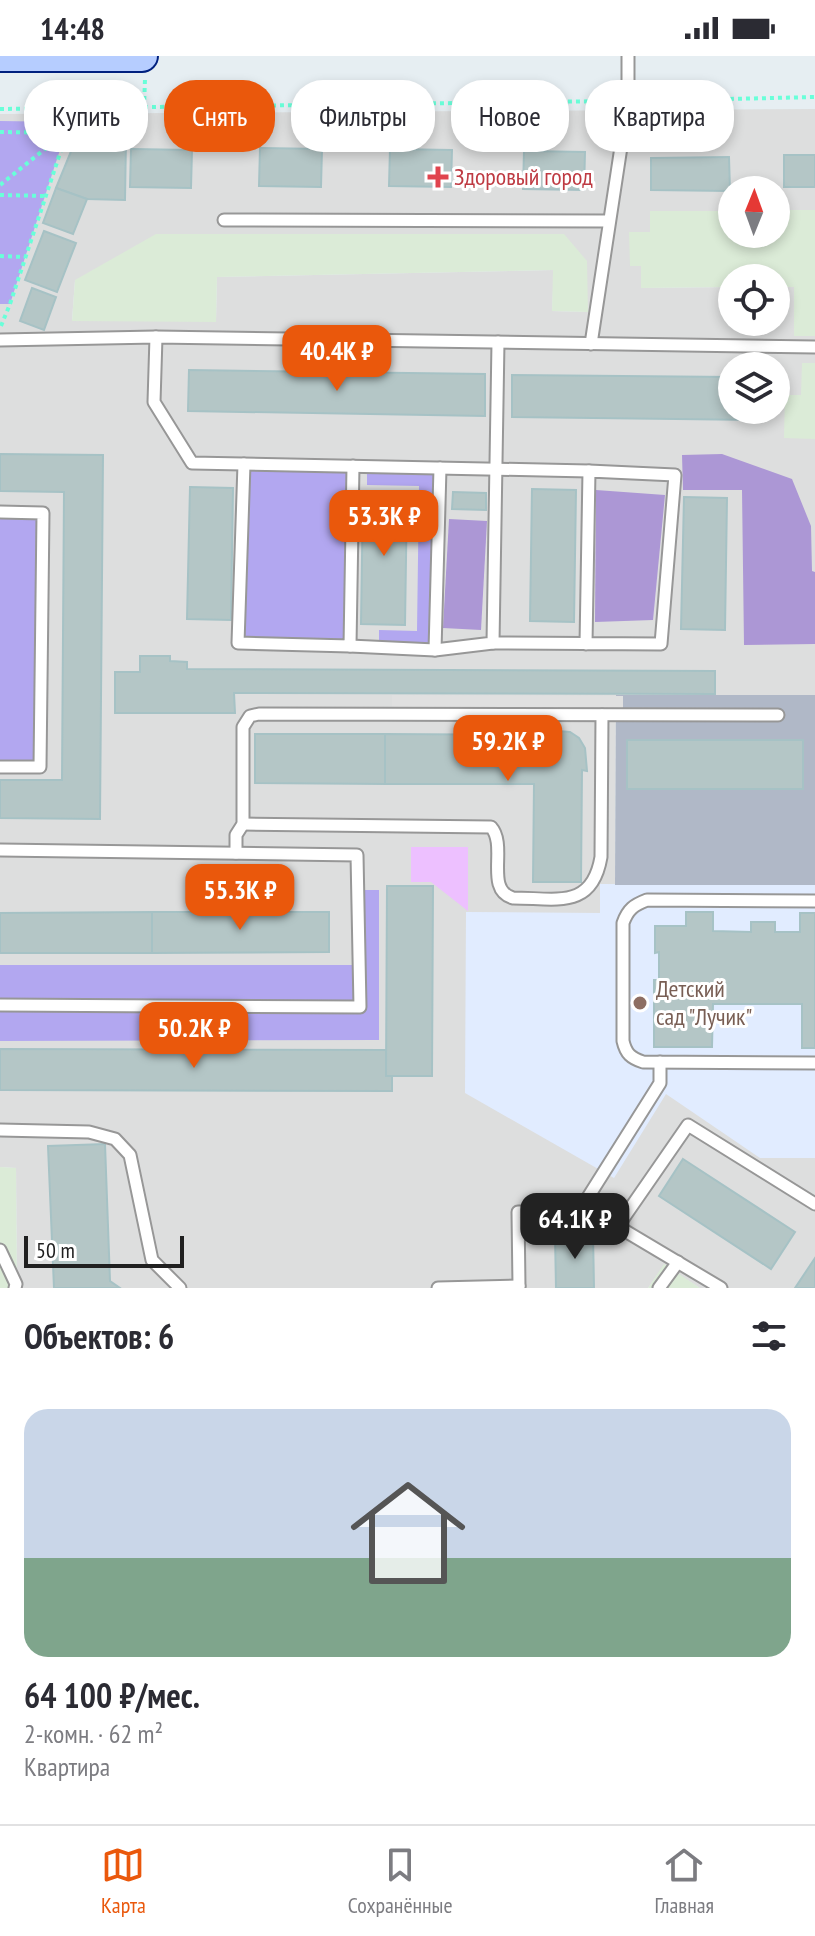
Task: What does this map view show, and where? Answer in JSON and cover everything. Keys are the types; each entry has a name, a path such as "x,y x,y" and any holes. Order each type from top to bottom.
{"main road":[{"path":"0,56 142,56"}],"lane":[{"path":"628,56 628,80"},
{"path":"591,344 620,152"},
{"path":"224,220 609,221"},
{"path":"0,340 156,337 815,347"},
{"path":"156,337 154,402 192,463 353,466 589,471 675,475 661,644 493,643 435,650 238,643 244,464"},
{"path":"493,643 498,342"},
{"path":"350,646 353,466"},
{"path":"435,650 440,468"},
{"path":"586,644 589,471"},
{"path":"0,512 43,513 40,767 0,767"},
{"path":"243,824 491,827 499,841 499,883 500,891 505,896 576,897 591,888 598,875 601,857 602,715"},
{"path":"236,853 236,835 243,824 243,727 250,716 778,715"},
{"path":"0,850 357,855 360,1007 0,1005"},
{"path":"815,901 647,900 635,905 623,923 623,1041 633,1059 643,1062 815,1063"},
{"path":"580,1210 660,1083 660,1062"},
{"path":"618,1226 688,1125 815,1204"},
{"path":"0,1130 89,1132 115,1139 130,1155 152,1260 180,1288"},
{"path":"438,1288 518,1287 518,1212 580,1210 590,1210 721,1288"},
{"path":"0,1250 15,1288"},
{"path":"659,1288 678,1262"}],"path":[{"path":"734,99 815,97"},
{"path":"148,107 585,102"},
{"path":"0,109 24,109"},
{"path":"0,132 24,132"},
{"path":"0,185 41,152"},
{"path":"0,328 59,152"},
{"path":"0,195 45,196"},
{"path":"0,256 25,257"},
{"path":"0,304 10,304"}],"shaded area":[{"path":"734,109 815,109 815,210 790,210 790,176 718,176 718,211 651,211 650,232 630,232 630,265 641,265 641,288 718,287 718,336 790,336 790,287 794,287 794,336 815,336 815,695 616,695 615,884 815,885 815,1288 700,1288 664,1265 648,1288 17,1288 16,1168 0,1167 0,114 24,114 24,152 148,152 148,113 164,113 164,152 275,152 275,112 291,112 291,152 435,152 435,111 451,111 451,152 569,152 569,111 585,110 585,152 734,152","holes":["587,261 587,312 552,311 554,270 217,277 216,321 72,320 75,280"]},
{"path":"0,121 24,121 24,152 59,152 10,304 0,304"},
{"path":"790,210 815,210 815,336 794,336 794,287 790,287 790,264 718,264 718,287 641,288 641,266 630,266 629,232 650,232 650,211 718,211 718,248 790,248"},
{"path":"156,234 564,234 587,261 588,312 552,311 553,270 217,277 216,322 72,321 75,280"},
{"path":"802,363 815,363 815,439 784,438 784,424 790,424 790,395 801,395"},
{"path":"722,454 792,479 811,526 812,571 815,572 815,644 744,645 742,490 683,490 682,455"},
{"path":"244,464 353,466 350,646 238,643"},
{"path":"367,466 440,468 435,650 379,647 379,630 417,631 419,486 367,485"},
{"path":"596,490 665,495 653,620 595,622"},
{"path":"0,512 43,513 40,767 0,767"},
{"path":"449,519 487,521 481,630 443,628"},
{"path":"392,695 623,696 623,710 392,710"},
{"path":"616,695 815,695 815,885 615,885"},
{"path":"411,847 468,847 468,911 431,882 411,882"},
{"name":"Детский сад \"Лучик\"","path":"600,884 815,885 815,1158 760,1158 666,1094 614,1178 465,1093 466,912 600,913"},
{"path":"359,890 379,890 379,1040 0,1041 0,965 359,965"},
{"path":"0,1167 16,1168 17,1288 0,1288"},
{"path":"664,1264 700,1288 648,1288"}],"building":[{"path":"275,148 291,148 291,152 322,152 321,187 259,186 260,152 275,152"},
{"path":"148,149 192,152 191,188 130,187 131,152 148,152"},
{"path":"451,150 451,187 389,186 390,152"},
{"path":"71,152 126,152 125,200 87,199 56,188"},
{"path":"524,152 585,152 584,190 523,189"},
{"path":"784,155 815,155 815,187 790,187 790,176 784,176"},
{"path":"729,157 730,176 718,176 718,191 651,190 651,158"},
{"path":"56,188 87,199 73,234 43,223"},
{"path":"44,231 76,243 57,292 25,280"},
{"path":"32,288 56,297 44,330 20,321"},
{"path":"189,370 485,374 485,416 188,411"},
{"path":"512,375 718,377 718,420 512,417"},
{"path":"0,454 103,455 100,819 0,818 0,780 62,780 64,492 0,491"},
{"path":"190,487 233,488 231,620 187,619"},
{"path":"532,489 576,490 574,622 530,621"},
{"path":"363,492 407,493 405,625 361,624"},
{"path":"453,492 486,493 486,510 452,509"},
{"path":"684,497 727,498 725,630 681,629"},
{"path":"140,656 170,656 170,661 187,662 187,669 715,671 715,694 234,693 235,713 115,713 115,672 140,672"},
{"path":"544,730 570,732 579,738 585,748 587,771 582,770 581,882 533,882 534,784 385,784 385,734 544,735"},
{"path":"255,734 385,734 385,784 255,783"},
{"path":"627,740 803,740 803,789 627,789"},
{"path":"387,886 433,886 432,1076 386,1076"},
{"path":"152,912 152,953 0,953 0,913"},
{"path":"152,912 329,912 329,952 152,953"},
{"path":"686,912 713,912 713,931 751,932 751,922 775,922 775,932 800,932 800,913 815,913 815,1048 802,1048 802,1004 713,1004 712,1047 654,1047 654,980 659,980 655,926 686,926"},
{"path":"0,1049 386,1050 386,1076 392,1076 392,1091 0,1090"},
{"path":"105,1144 110,1281 120,1288 54,1288 48,1146"},
{"path":"683,1159 795,1232 771,1269 659,1196"},
{"path":"593,1234 594,1288 556,1288 555,1235"},
{"path":"815,1258 815,1288 795,1288"}],"place":[{"name":"Здоровый город","path":"438,177"},
{"name":"Детский сад \"Лучик\"","path":"640,1003"}]}
